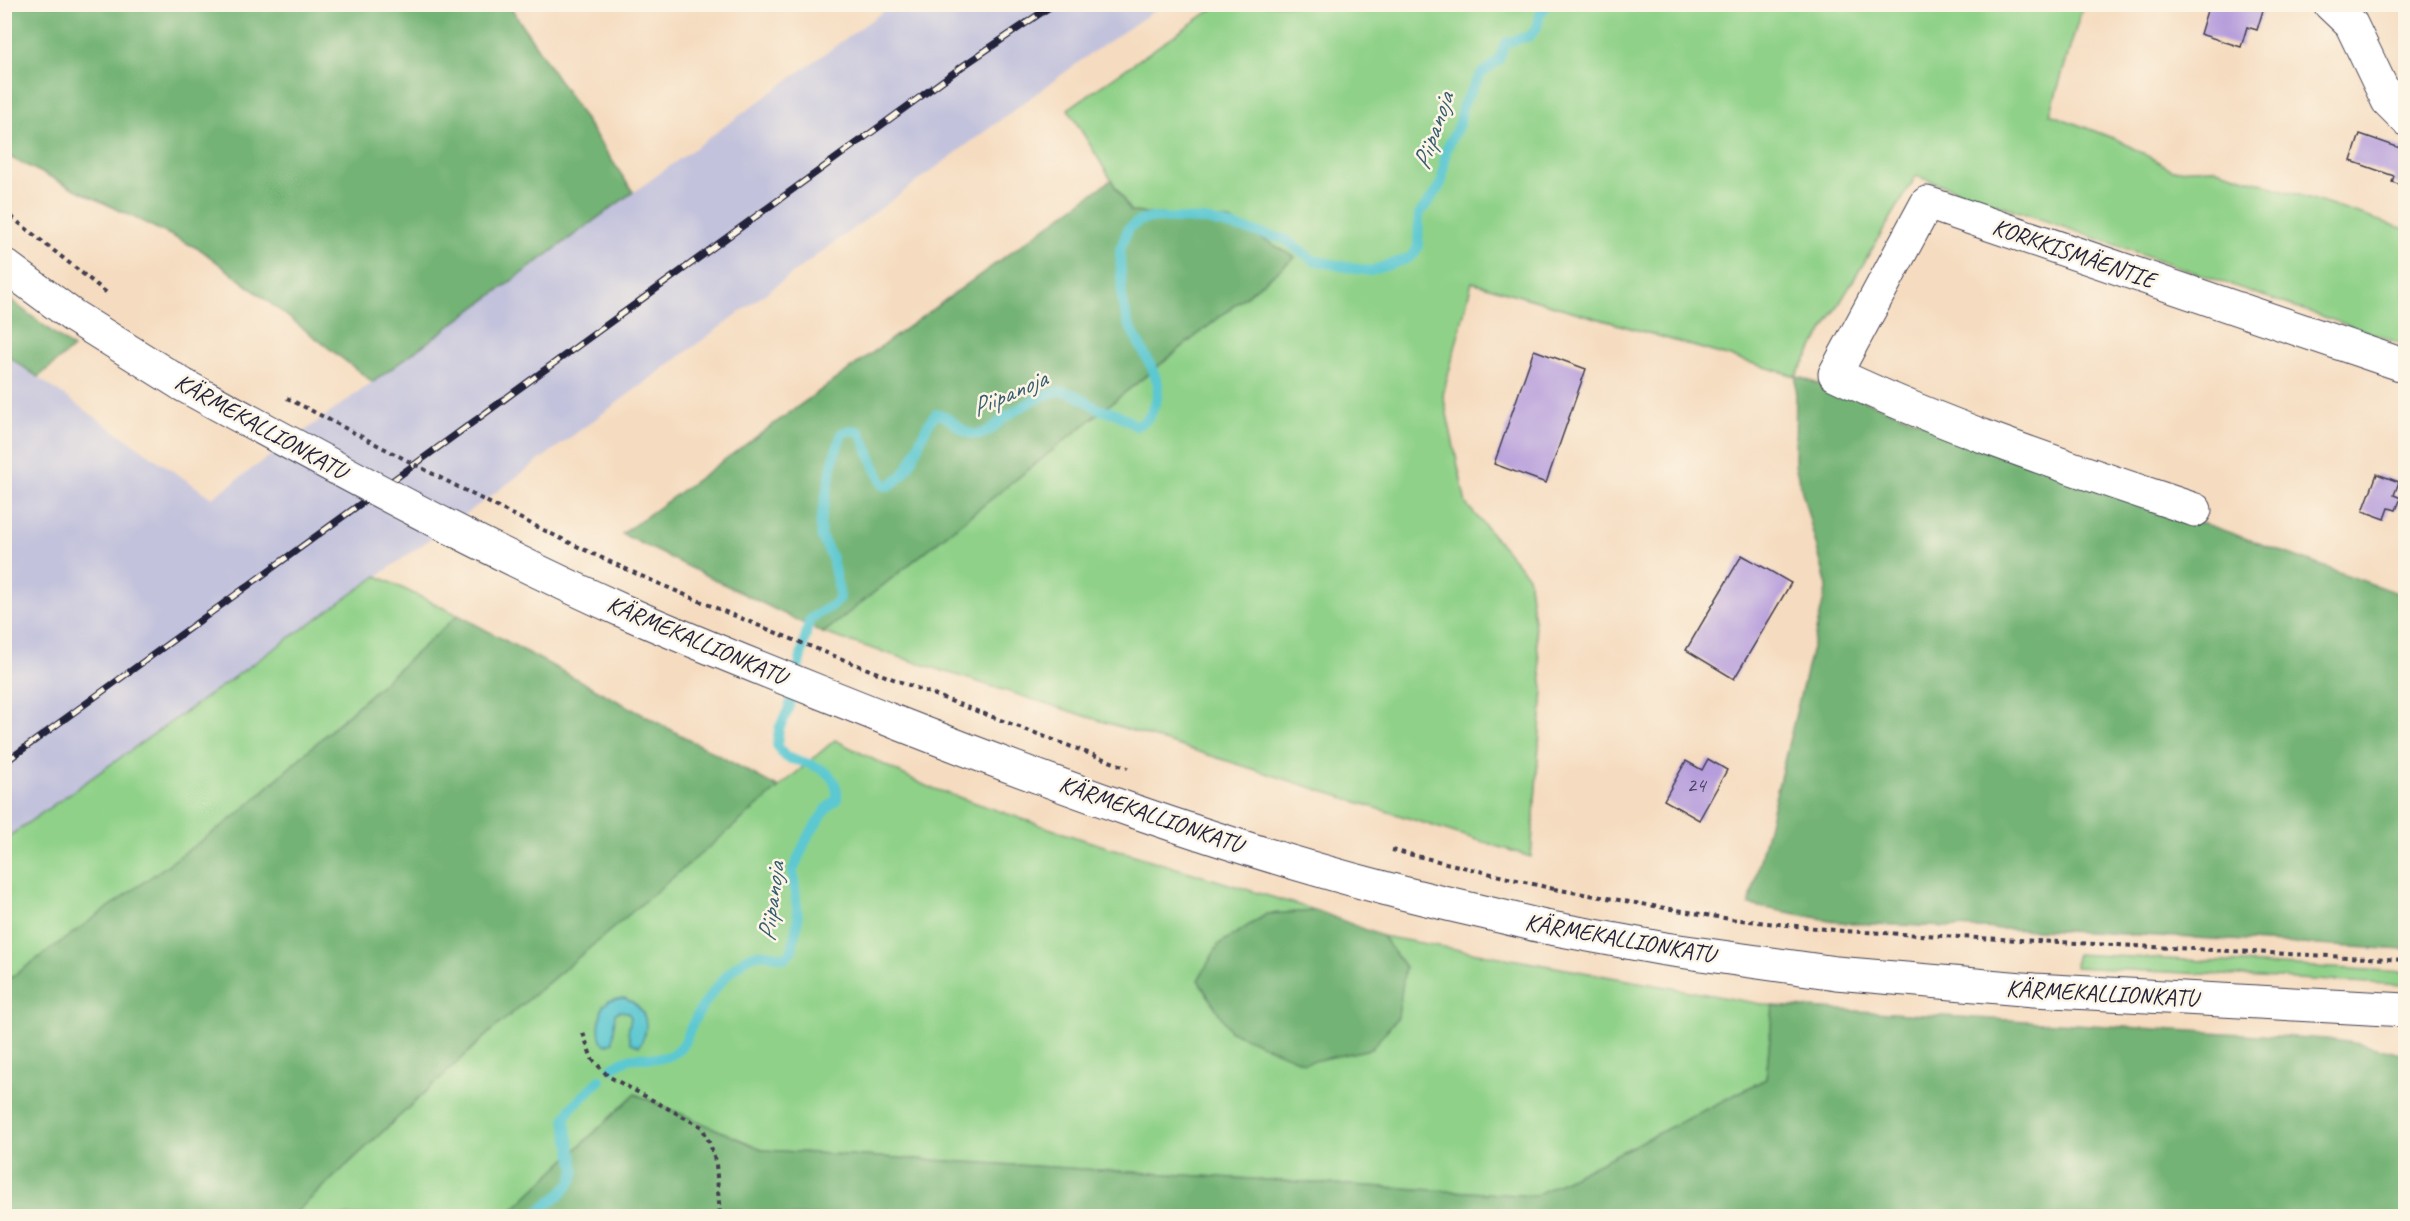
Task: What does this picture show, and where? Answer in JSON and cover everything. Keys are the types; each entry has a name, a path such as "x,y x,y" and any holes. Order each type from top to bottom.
{"street":[{"path":"2330,4 2351,24 2388,101 2406,119"},
{"name":"KORKKISMÄENTIE","path":"2195,510 1992,440 1835,374 1927,203 2406,366"},
{"name":"KÄRMEKALLIONKATU","path":"4,265 73,316 183,385 465,535 631,614 994,761 1214,837 1379,887 1545,927 1665,949 1836,973 2034,990 2406,1010"}],"path":[{"path":"4,211 115,298"},
{"path":"283,396 494,506 646,578 866,669 1130,769"},
{"path":"1387,849 1554,889 1730,920 1844,931 2406,960"},
{"path":"583,1033 592,1059 600,1069 702,1127 716,1164 720,1216"}],"shaded area":[{"path":"892,5 1163,5 1087,56 495,493 5,840 4,354 212,498"}],"green space":[{"path":"4,5 509,5 633,192 373,382 201,250 5,155"},
{"path":"1218,5 2083,5 2050,114 2118,140 2173,170 2214,168 2405,229 2405,345 1916,176 1796,376 1472,282 1443,395 1466,504 1528,576 1543,689 1531,857 823,633 1295,257 1230,220 1131,212 1068,109"},
{"path":"1111,180 1131,212 1230,220 1295,257 823,633 622,534"},
{"path":"4,295 73,348 38,377 5,354"},
{"path":"1796,376 2405,596 2405,950 2088,932 1845,923 1749,905 1827,586 1795,465"},
{"path":"377,576 458,615 237,815 5,982 4,840"},
{"path":"458,615 779,788 491,1031 292,1216 5,1216 5,982 237,815"},
{"path":"835,740 926,786 1078,838 1318,911 1267,914 1219,944 1405,967 1382,936 1773,1006 1766,1079 1534,1196 764,1150 635,1094 506,1216 292,1216 491,1031"},
{"path":"1318,911 1382,936 1405,967 1398,1017 1371,1049 1304,1063 1230,1031 1198,980 1219,944 1267,914"},
{"path":"2076,954 2405,972 2405,985 2075,967"},
{"path":"1773,1006 2326,1039 2360,1044 2405,1055 2405,1216 506,1216 635,1094 764,1150 1534,1196 1766,1079"}],"water":[{"path":"624,998 642,1011 646,1024 643,1039 639,1046 631,1043 628,1033 631,1017 627,1012 620,1011 615,1013 613,1042 606,1045 599,1033 603,1006 610,1000"}],"building":[{"path":"2209,4 2265,4 2257,30 2247,27 2241,47 2200,34"},
{"path":"2360,134 2406,150 2406,187 2392,182 2394,176 2351,161"},
{"path":"1534,350 1586,369 1546,483 1494,464"},
{"path":"2377,474 2399,482 2394,495 2401,498 2396,510 2389,508 2385,519 2363,511"},
{"path":"1742,555 1791,583 1734,679 1686,650"},
{"path":"1708,759 1727,770 1699,820 1664,800 1686,761 1702,770"}],"waterway":[{"name":"Piipanoja","path":"612,1068 630,1059 661,1058 672,1055 683,1045 698,1014 730,972 749,957 769,954 785,958 792,950 798,919 793,870 807,838 827,808 837,799 837,791 832,778 827,773 815,766 786,757 777,745 779,729 789,708 809,621 833,605 840,597 832,558 822,538 820,525 834,457 842,433 851,430 860,432 883,485 888,486 905,472 924,432 936,414 942,415 967,432 980,434 1036,399 1052,393 1065,392 1101,410 1117,414 1136,426 1145,421 1151,414 1157,398 1158,384 1128,323 1122,299 1120,250 1128,229 1139,221 1151,218 1206,220 1285,239 1313,260 1351,268 1370,271 1407,259 1418,247 1419,214 1442,181 1446,150 1460,122 1462,106 1481,74 1499,60 1505,43 1530,36 1537,27 1540,14 1548,4"},
{"name":"Piipanoja","path":"532,1216 562,1193 572,1181 575,1170 565,1120 571,1108 600,1080"}],"railway":[{"path":"4,763 960,68 1054,4"}]}
